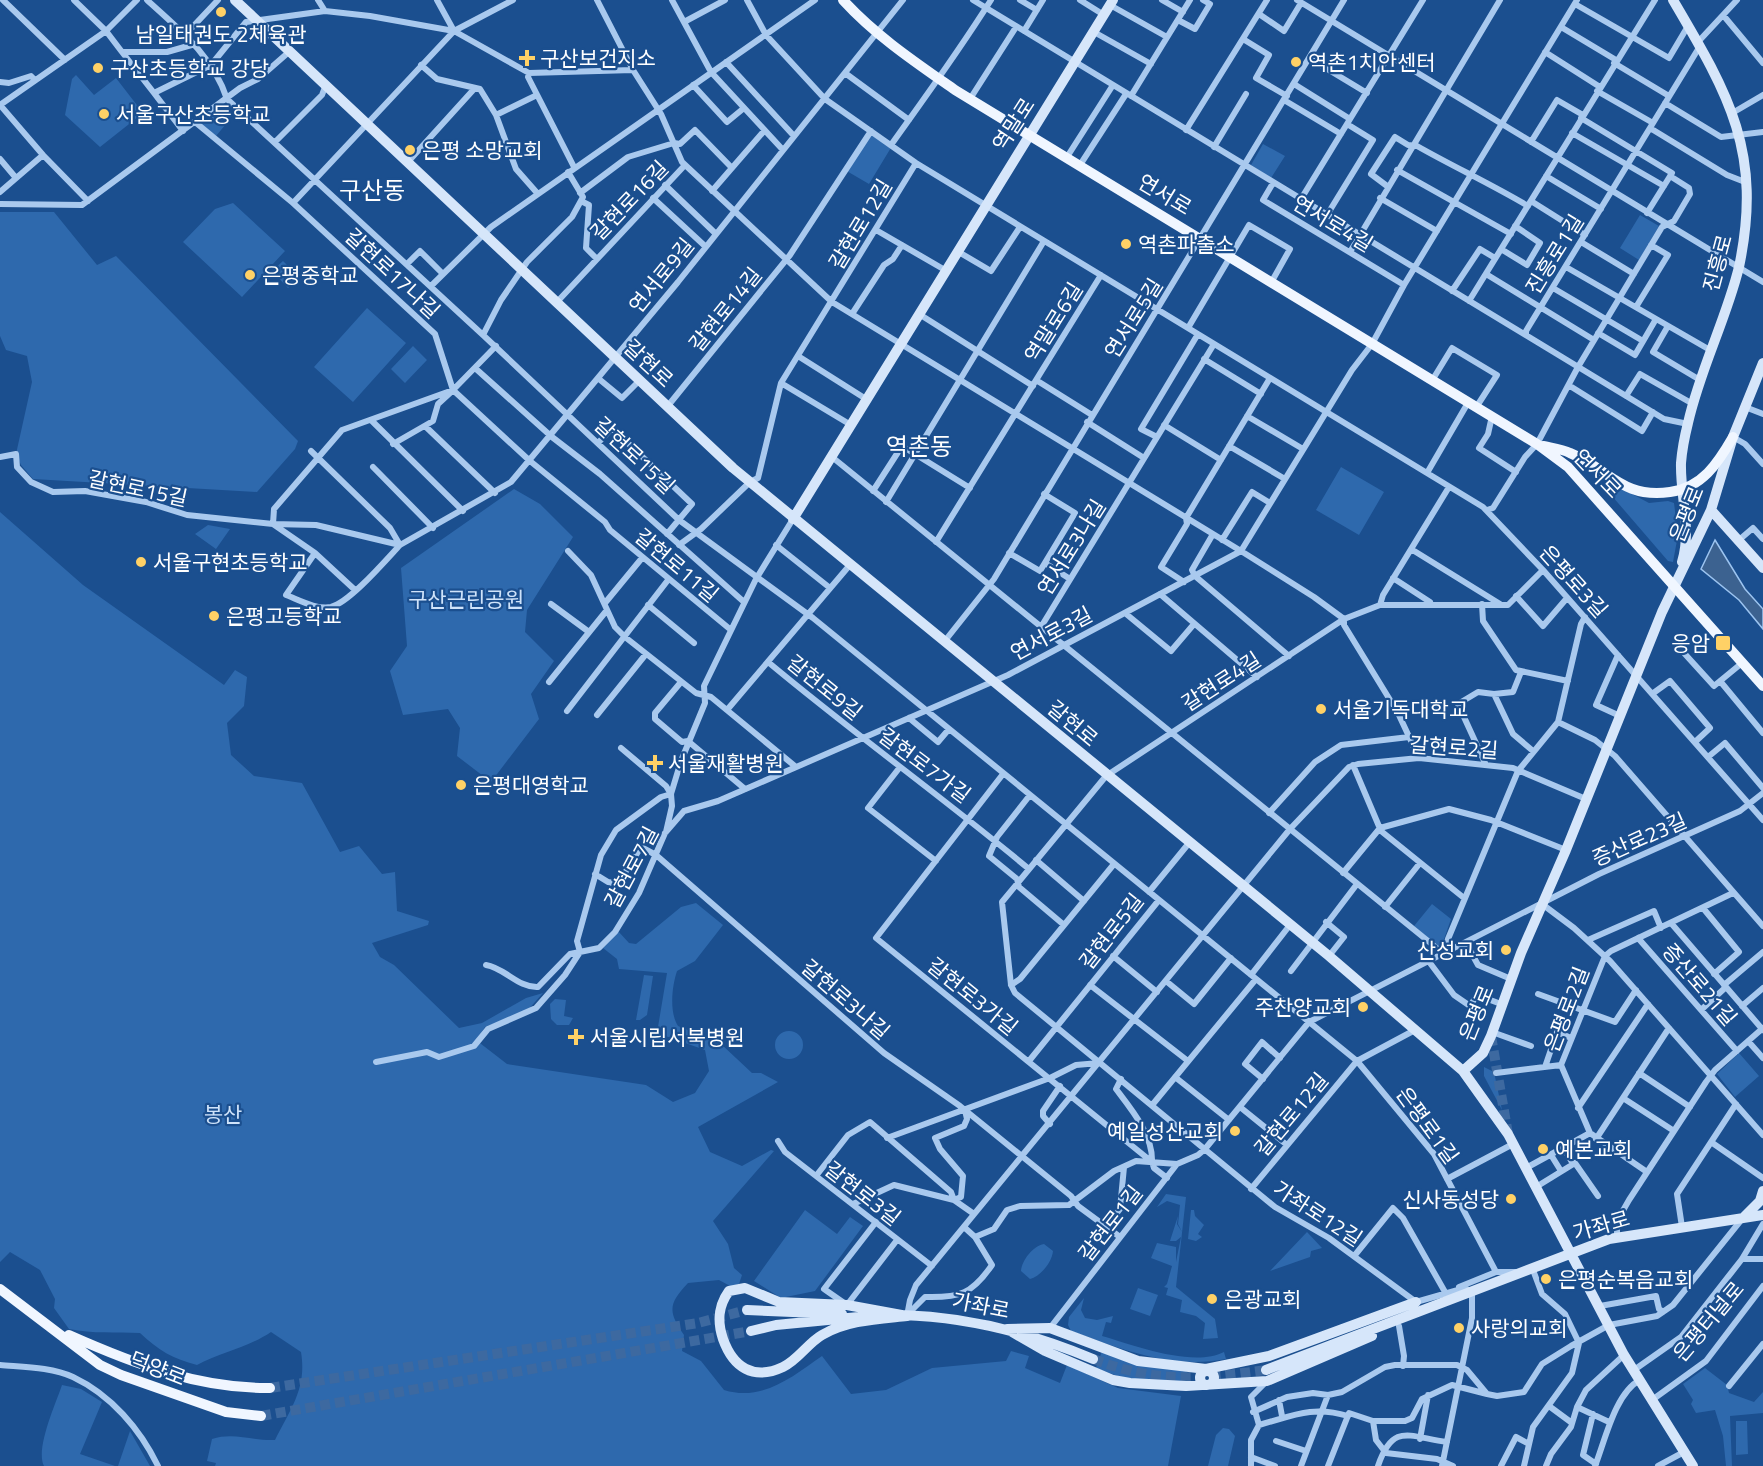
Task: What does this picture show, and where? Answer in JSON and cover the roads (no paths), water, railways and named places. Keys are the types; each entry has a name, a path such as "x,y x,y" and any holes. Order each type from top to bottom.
{"main road":[{"name":"갈현로","path":"235,0 615,359 750,482 849,566 1329,956 1464,1071"},
{"name":"연서로","path":"843,0 899,52 970,99 1473,403 1568,467 1673,588 1763,686"},
{"name":"진흥로","path":"1673,0 1734,112 1748,158 1750,204 1739,267 1700,380 1688,424 1681,463 1686,541 1673,588"},
{"name":"역말로","path":"793,519 1109,6"},
{"name":"은평로","path":"1572,1253 1513,1144 1464,1071 1483,1053 1492,1032 1511,979 1636,676 1673,588 1711,510 1733,437 1745,407 1758,390 1763,363"},
{"path":"1537,444 1569,452 1618,483 1640,492 1658,494 1683,490 1705,477 1733,437"},
{"path":"1711,510 1763,568"},
{"path":"1743,1218 1760,1201 1763,1191"},
{"name":"가좌로","path":"1266,1376 1417,1306 1472,1292 1617,1237 1763,1215"},
{"path":"1572,1253 1624,1355 1693,1466"},
{"path":"745,1288 779,1302 847,1305 907,1316 864,1320 823,1334 784,1367 767,1371 743,1369 733,1362 720,1331 721,1303 729,1291 745,1288"},
{"name":"덕양로","path":"0,1289 100,1365 121,1375 226,1412 261,1416"},
{"path":"1007,1329 1045,1351 1113,1380 1130,1383 1207,1386 1250,1383 1399,1326 1417,1306"},
{"path":"1007,1329 1050,1328 1138,1360 1206,1369 1269,1356 1417,1306"},
{"name":"가좌로","path":"747,1310 825,1312 857,1316"},
{"name":"가좌로","path":"751,1331 776,1325 857,1316 956,1318 1007,1329 1093,1359"},
{"name":"덕양로","path":"54,1328 165,1372 240,1388 270,1388"},
{"path":"1249,1360 1234,1369 1232,1375 1236,1382 1250,1383"},
{"path":"1182,1367 1192,1376 1186,1386"},
{"path":"1206,1369 1212,1373 1213,1379 1207,1386"}],"street":[{"path":"3,0 65,60"},
{"path":"74,0 105,31 183,131"},
{"path":"88,201 1,109 35,80 105,31 137,0"},
{"path":"147,0 195,44 211,64 227,99"},
{"path":"185,35 218,0"},
{"path":"318,0 325,11"},
{"path":"437,0 454,31"},
{"path":"293,203 454,31 513,0"},
{"path":"597,0 686,165 733,211"},
{"path":"672,0 711,72 783,150"},
{"path":"708,0 712,7"},
{"path":"684,22 725,0"},
{"path":"747,0 766,35 825,99 916,163 984,206"},
{"path":"431,286 483,234 574,167 815,0"},
{"name":"연서로9길","path":"615,359 903,0"},
{"path":"973,0 1186,130 1266,2 1256,0"},
{"path":"891,145 938,78 951,64 991,0"},
{"path":"1020,0 1037,10"},
{"path":"1024,31 1043,0"},
{"path":"1080,0 1109,6 1167,37"},
{"path":"1162,0 1183,12"},
{"path":"1080,165 1151,64 1190,0"},
{"path":"1178,20 1195,29 1210,4 1203,0"},
{"name":"연서로5길","path":"944,643 989,585 1009,553 1087,422 1202,239 1344,0"},
{"path":"1301,199 1423,0"},
{"path":"1350,252 1396,170 1500,0"},
{"path":"1469,301 1630,36 1655,0"},
{"name":"진흥로1길","path":"1526,335 1699,44 1737,0"},
{"path":"1259,14 1284,31 1299,1 1763,282"},
{"path":"1419,758 1398,713 1341,621 1314,597 1241,551 1326,411 1372,344 1414,268 1576,2 1669,58 1688,26"},
{"path":"153,93 211,64 246,22 325,11 454,31 529,73 633,70"},
{"path":"1723,15 1763,63"},
{"path":"970,99 1016,27"},
{"path":"1560,27 1669,96"},
{"path":"1094,32 1151,64"},
{"path":"1243,39 1269,55 1256,78 1341,134"},
{"path":"122,52 167,52 195,44"},
{"path":"0,204 82,206 195,122 258,79 290,51"},
{"path":"1545,52 1651,126 1727,175 1749,184"},
{"path":"1309,58 1367,93"},
{"path":"726,62 794,136"},
{"path":"421,64 436,79 480,89 496,114 516,169 538,194"},
{"path":"529,73 528,77 574,167"},
{"path":"845,73 909,120"},
{"path":"0,82 9,83 31,76 35,80"},
{"path":"1294,84 1373,140 1327,215"},
{"path":"693,85 727,122 744,108"},
{"path":"1067,157 1113,85"},
{"path":"275,142 322,95 325,87"},
{"path":"407,163 475,88"},
{"path":"1214,147 1246,94"},
{"path":"496,114 537,95"},
{"path":"1734,112 1763,95"},
{"name":"갈현로17나길","path":"227,99 569,415"},
{"path":"1531,142 1557,100 1672,172 1647,213"},
{"path":"1665,103 1721,137 1742,137 1763,132"},
{"name":"갈현로17나길","path":"195,122 293,203 435,334 453,390"},
{"path":"580,193 628,157 674,143 680,144 695,130 732,168"},
{"name":"연서로4길","path":"1186,130 1626,396"},
{"path":"712,191 764,131"},
{"name":"갈현로14길","path":"667,407 786,261 871,131"},
{"path":"1572,133 1664,186"},
{"path":"1387,186 1371,174 1395,137 1529,203 1585,235"},
{"path":"0,192 43,155"},
{"path":"0,159 16,178"},
{"name":"갈현로12길","path":"750,482 758,478 781,383 916,163"},
{"name":"갈현로16길","path":"557,302 686,165"},
{"path":"1396,170 1510,234"},
{"path":"483,334 501,300 522,270 572,217 581,201 583,197 568,172"},
{"path":"1546,176 1602,208"},
{"path":"1487,510 1493,508 1537,444 1594,340 1662,227 1674,221 1690,194 1689,188 1670,176"},
{"name":"연서로4길","path":"1273,183 1263,200 1404,285"},
{"path":"665,185 716,234"},
{"path":"653,198 706,247"},
{"path":"1380,198 1437,231"},
{"name":"갈현로16길","path":"581,201 589,205 586,248 596,258"},
{"name":"역말로6길","path":"984,206 1214,344"},
{"name":"갈현로14길","path":"733,211 786,261"},
{"path":"1188,328 1248,225 1290,249 1272,281"},
{"path":"1501,249 1527,265 1540,243 1515,226"},
{"path":"956,251 991,272 1020,227"},
{"path":"876,230 945,270"},
{"path":"886,502 1044,241"},
{"path":"1581,242 1634,274"},
{"path":"852,314 884,265 894,259 902,245"},
{"path":"1636,307 1668,255 1652,245"},
{"path":"1452,291 1480,249 1496,258"},
{"name":"갈현로17나길","path":"407,264 420,251 443,273"},
{"name":"갈현로12길","path":"786,261 832,302"},
{"path":"1566,267 1710,350"},
{"path":"1486,274 1594,340"},
{"name":"역말로6길","path":"936,542 1101,275"},
{"path":"1552,288 1643,341"},
{"path":"832,302 900,345"},
{"path":"918,314 978,351 1092,415"},
{"path":"1599,333 1635,355 1656,319"},
{"path":"1668,326 1653,352 1700,380"},
{"path":"1157,437 1141,429 1198,334"},
{"path":"1129,483 1214,344"},
{"name":"은평로3길","path":"1214,344 1487,510 1636,676"},
{"name":"연서로3나길","path":"900,345 1241,551"},
{"path":"393,444 433,421 438,404 496,346"},
{"path":"1426,473 1473,403 1497,375 1452,348 1433,379"},
{"path":"798,356 866,399"},
{"name":"갈현로15길","path":"315,553 286,595 319,607 332,607 355,590 400,545 434,528 511,482 552,437 615,359"},
{"path":"1204,359 1261,394"},
{"name":"갈현로15길","path":"475,368 552,437 600,474 637,507"},
{"path":"1688,424 1664,419 1626,396 1640,374 1693,404"},
{"path":"1184,582 1161,567 1187,524 1186,518 1270,378"},
{"path":"599,379 622,398 639,381"},
{"path":"781,383 851,425"},
{"path":"1570,386 1642,431 1653,412"},
{"path":"355,590 315,553 273,524 274,509 317,456 342,430 453,390"},
{"path":"453,390 530,461"},
{"path":"1745,407 1763,414"},
{"name":"갈현로15길","path":"569,415 679,520 756,579"},
{"path":"1247,416 1303,449"},
{"path":"1492,416 1488,434 1479,448 1516,472"},
{"path":"372,421 463,511"},
{"path":"1087,422 1144,458"},
{"path":"425,426 495,493"},
{"path":"1164,426 1221,460"},
{"name":"갈현로15길","path":"598,443 612,428 692,504 679,520"},
{"path":"1733,437 1745,444 1763,464"},
{"path":"873,491 902,446 970,488"},
{"path":"1229,446 1285,479"},
{"path":"311,451 390,528 400,545"},
{"name":"갈현로15길","path":"0,457 16,454 17,467 32,482 53,492 85,491 146,502 187,515 273,524 316,525 400,545"},
{"path":"832,457 1064,646"},
{"name":"갈현로11길","path":"530,461 605,522 610,530 668,580 731,630"},
{"path":"373,467 434,528"},
{"path":"679,545 750,482"},
{"name":"연서로3나길","path":"1041,627 1129,483"},
{"path":"1380,605 1449,487"},
{"path":"1222,540 1252,492 1270,503"},
{"path":"1009,553 1040,571 1075,513 1044,494"},
{"name":"갈현로11길","path":"637,507 744,602"},
{"name":"갈현로11길","path":"665,833 672,806 671,794 688,741 705,703 704,686 756,579 793,519"},
{"path":"667,534 679,520"},
{"path":"1739,540 1753,528 1763,539"},
{"path":"1195,576 1192,570 1213,534"},
{"path":"776,545 830,588"},
{"path":"1411,549 1501,604"},
{"name":"연서로3길","path":"992,682 1241,551"},
{"path":"568,552 591,575 615,627 625,637 696,693 705,694 727,710 796,767"},
{"path":"549,682 589,633 642,558"},
{"path":"1045,563 1070,579"},
{"name":"갈현로9길","path":"727,710 849,566"},
{"name":"갈현로4길","path":"1106,776 1341,621 1380,605 1431,603 1508,605 1543,570"},
{"name":"갈현로4길","path":"1195,576 1289,656"},
{"path":"1394,578 1431,603"},
{"path":"756,579 807,615 1003,774"},
{"path":"567,711 668,580"},
{"path":"1160,594 1257,677"},
{"path":"1516,596 1543,627 1567,598"},
{"path":"551,603 589,633"},
{"path":"1482,604 1484,621 1490,634 1516,670 1568,681"},
{"path":"648,606 694,643"},
{"name":"연서로3길","path":"1125,613 1171,651 1194,624"},
{"path":"1444,954 1464,898 1518,771 1558,722 1581,624 1585,617"},
{"name":"갈현로4길","path":"1064,646 1269,813"},
{"path":"597,715 646,654"},
{"path":"1684,654 1714,686 1742,663"},
{"path":"1618,655 1596,705 1620,716"},
{"name":"갈현로9길","path":"768,662 862,738"},
{"path":"1486,765 1458,704 1478,692 1494,694 1513,692 1521,672"},
{"path":"1636,676 1763,820"},
{"path":"1652,694 1670,681 1710,728 1695,742"},
{"path":"1720,681 1763,733"},
{"path":"681,682 655,713 655,719 682,742 688,741 745,789"},
{"name":"갈현로7길","path":"486,965 496,967 527,988 538,987 565,957 599,948 615,932 639,893 665,833 684,811 745,789 992,682"},
{"path":"1494,694 1513,734 1533,751"},
{"path":"909,718 938,742 949,729"},
{"path":"1558,722 1595,740 1607,749 1763,926"},
{"name":"갈현로2길","path":"1269,813 1315,762 1341,745 1409,737"},
{"name":"갈현로7가길","path":"862,738 969,818"},
{"path":"1708,758 1725,743 1763,788"},
{"path":"376,1062 427,1052 439,1057 474,1046 488,1029 536,1008 565,975 580,952 577,940 601,855 616,831 662,797 671,794 666,786 621,748"},
{"name":"갈현로2길","path":"1353,765 1419,758 1486,765 1518,771 1586,799"},
{"path":"907,1316 916,1285 1290,830 1353,765 1380,828 1464,898"},
{"path":"900,767 868,808 936,861"},
{"name":"갈현로7가길","path":"876,938 1003,774"},
{"name":"갈현로5길","path":"1003,774 1159,900 1029,1061"},
{"path":"1106,776 1002,902 1011,985 1015,993 1205,1149"},
{"name":"증산로23길","path":"1542,904 1750,804 1763,793"},
{"path":"996,843 997,837 1030,795"},
{"path":"1343,873 1380,828 1449,809 1496,822 1566,850"},
{"path":"1269,813 1444,954"},
{"path":"969,818 1029,869"},
{"name":"갈현로5길","path":"996,843 989,856 1018,883 1019,887 1065,925"},
{"path":"1149,892 1190,843"},
{"path":"595,874 608,882 618,884 640,848 656,855"},
{"name":"갈현로3나길","path":"656,855 884,1053 965,1110 1022,1158"},
{"path":"1036,860 1084,901"},
{"path":"1385,907 1420,863"},
{"name":"갈현로5길","path":"1011,985 1020,979 1114,864"},
{"path":"1291,971 1357,884"},
{"name":"은평로2길","path":"1590,1134 1561,1065 1605,956 1733,893"},
{"path":"1159,900 1357,1061 1415,1030"},
{"path":"1372,992 1542,904"},
{"name":"은평로2길","path":"1542,904 1605,956 1763,1135"},
{"path":"1703,908 1739,952 1714,974"},
{"name":"은평로2길","path":"1588,940 1654,910 1661,928"},
{"path":"1326,922 1344,937 1329,956"},
{"name":"증산로21길","path":"1617,1237 1617,1221 1711,1075 1763,1029 1671,923"},
{"path":"1153,1104 1253,977 1290,925"},
{"name":"갈현로3가길","path":"876,938 1073,1096"},
{"name":"증산로21길","path":"1638,938 1737,1051"},
{"path":"1466,943 1478,965 1511,979"},
{"path":"1701,1010 1763,952"},
{"path":"1113,956 1157,992"},
{"path":"1166,981 1194,1004 1231,958"},
{"path":"1430,963 1454,995 1470,1006 1477,995 1501,1004"},
{"path":"1090,985 1188,1061"},
{"path":"1742,1006 1763,988"},
{"path":"1538,994 1615,1022 1636,990"},
{"name":"갈현로1길","path":"1050,1328 1177,1164 1198,1155 1205,1149 1308,1022 1372,992"},
{"path":"1578,1108 1648,1004"},
{"path":"1596,1138 1669,1028"},
{"path":"1492,1032 1531,1046"},
{"path":"1545,1067 1557,1032 1571,1038"},
{"name":"증산로21길","path":"1748,1041 1763,1058"},
{"path":"1263,1079 1245,1064 1262,1042 1280,1058"},
{"name":"갈현로12길","path":"1251,1189 1357,1061"},
{"name":"은평로1길","path":"1357,1061 1431,1150 1448,1179 1513,1144"},
{"path":"887,1138 1050,1078 1076,1065 1100,1063"},
{"path":"1496,1073 1561,1065"},
{"path":"1639,1073 1690,1107"},
{"path":"1175,1077 1229,1120"},
{"path":"1121,1079 1116,1089 1139,1118 1154,1168 1167,1178"},
{"path":"1050,1124 1043,1116 1043,1111 1060,1086"},
{"path":"1073,1096 1152,1162"},
{"path":"1623,1098 1674,1131"},
{"path":"1682,1227 1677,1194 1736,1104"},
{"path":"1240,1107 1287,1145"},
{"path":"954,1200 962,1197 963,1176 940,1149 935,1138 964,1126 967,1119 965,1110"},
{"path":"816,1176 848,1135 870,1122 951,1192 954,1200"},
{"path":"1526,1168 1590,1134 1647,1172"},
{"name":"갈현로3길","path":"778,1141 785,1152 932,1266"},
{"path":"1711,1142 1763,1178"},
{"path":"1564,1148 1573,1164 1575,1163 1598,1196"},
{"name":"가좌로12길","path":"1205,1149 1275,1207 1313,1227 1355,1255 1417,1306"},
{"path":"1551,1155 1561,1171"},
{"path":"1022,1158 1120,1237"},
{"path":"975,1237 994,1229 1007,1210 1020,1206 1068,1205 1075,1202 1136,1161 1177,1164"},
{"path":"1536,1187 1573,1164"},
{"path":"1106,1227 1120,1209 1124,1167"},
{"path":"1417,1306 1496,1272 1448,1179"},
{"path":"853,1204 894,1185 954,1200 974,1214"},
{"path":"1355,1255 1393,1208 1403,1218 1445,1292"},
{"path":"1663,1312 1673,1305 1743,1218"},
{"path":"876,1222 824,1289 847,1305 897,1240"},
{"path":"1742,1259 1763,1224"},
{"path":"907,1316 925,1297 950,1298 978,1284 992,1265 975,1237 964,1227"},
{"name":"은평터널로","path":"1595,1465 1609,1422 1634,1384 1637,1375 1681,1337 1742,1259 1763,1259"},
{"path":"1524,1466 1533,1428 1572,1373 1579,1343 1563,1313 1542,1294 1531,1271"},
{"name":"가좌로","path":"1496,1272 1531,1271"},
{"name":"은평터널로","path":"1652,1400 1706,1360 1763,1286"},
{"path":"1443,1463 1460,1366 1472,1318 1472,1292"},
{"name":"은평터널로","path":"1600,1306 1656,1296 1659,1309 1663,1312 1657,1316 1609,1325"},
{"path":"1257,1427 1282,1416 1322,1411 1349,1414 1373,1421 1405,1421 1412,1418 1422,1399 1457,1386 1497,1396 1524,1392 1539,1370 1551,1358 1609,1325"},
{"path":"1399,1326 1404,1356 1403,1365"},
{"path":"1729,1386 1763,1344"},
{"path":"1546,1466 1572,1423 1586,1390 1624,1355"},
{"path":"0,1365 33,1367 72,1376 105,1397 131,1422 158,1466"},
{"path":"1253,1412 1279,1400 1313,1392 1328,1395 1372,1377 1385,1368 1403,1365 1460,1366 1487,1394"},
{"path":"1251,1466 1257,1427 1251,1397 1266,1376"},
{"path":"1301,1466 1328,1395"},
{"path":"1420,1438 1428,1395"},
{"path":"1279,1400 1282,1416"},
{"path":"1549,1406 1572,1423"},
{"path":"1577,1407 1609,1422"},
{"path":"1328,1466 1349,1414"},
{"path":"1593,1414 1583,1455 1595,1465"},
{"path":"1373,1421 1376,1440 1383,1451 1390,1455 1453,1466"},
{"path":"1378,1466 1390,1440 1398,1435 1447,1442"},
{"path":"1501,1466 1516,1437 1529,1444"},
{"path":"1276,1440 1306,1451"},
{"path":"1658,1466 1684,1452"},
{"path":"1251,1457 1275,1466"}],"tunnel":[{"path":"1491,1036 1508,1134"},
{"path":"270,1388 698,1323 747,1310"},
{"path":"261,1416 751,1331"},
{"path":"1093,1359 1138,1373 1159,1376 1220,1376 1266,1370"}],"place":[{"name":"남일태권도 2체육관","path":"221,12"},
{"name":"구산보건지소","path":"527,58"},
{"name":"역촌1치안센터","path":"1296,62"},
{"name":"구산초등학교 강당","path":"98,68"},
{"name":"서울구산초등학교","path":"104,114"},
{"name":"은평 소망교회","path":"410,150"},
{"name":"역촌파출소","path":"1126,244"},
{"name":"은평중학교","path":"250,275"},
{"name":"서울구현초등학교","path":"141,562"},
{"name":"은평고등학교","path":"214,616"},
{"name":"응암","path":"1723,643"},
{"name":"서울기독대학교","path":"1321,709"},
{"name":"서울재활병원","path":"655,763"},
{"name":"은평대영학교","path":"461,785"},
{"name":"산성교회","path":"1506,950"},
{"name":"주찬양교회","path":"1363,1007"},
{"name":"서울시립서북병원","path":"576,1037"},
{"name":"예일성산교회","path":"1235,1131"},
{"name":"예본교회","path":"1543,1149"},
{"name":"신사동성당","path":"1511,1199"},
{"name":"은평순복음교회","path":"1546,1279"},
{"name":"은광교회","path":"1212,1299"},
{"name":"사랑의교회","path":"1459,1328"}],"district":[{"name":"구산동","path":"372,190"},
{"name":"역촌동","path":"919,446"}],"park label":[{"name":"구산근린공원","path":"466,599"},
{"name":"봉산","path":"223,1114"}]}
